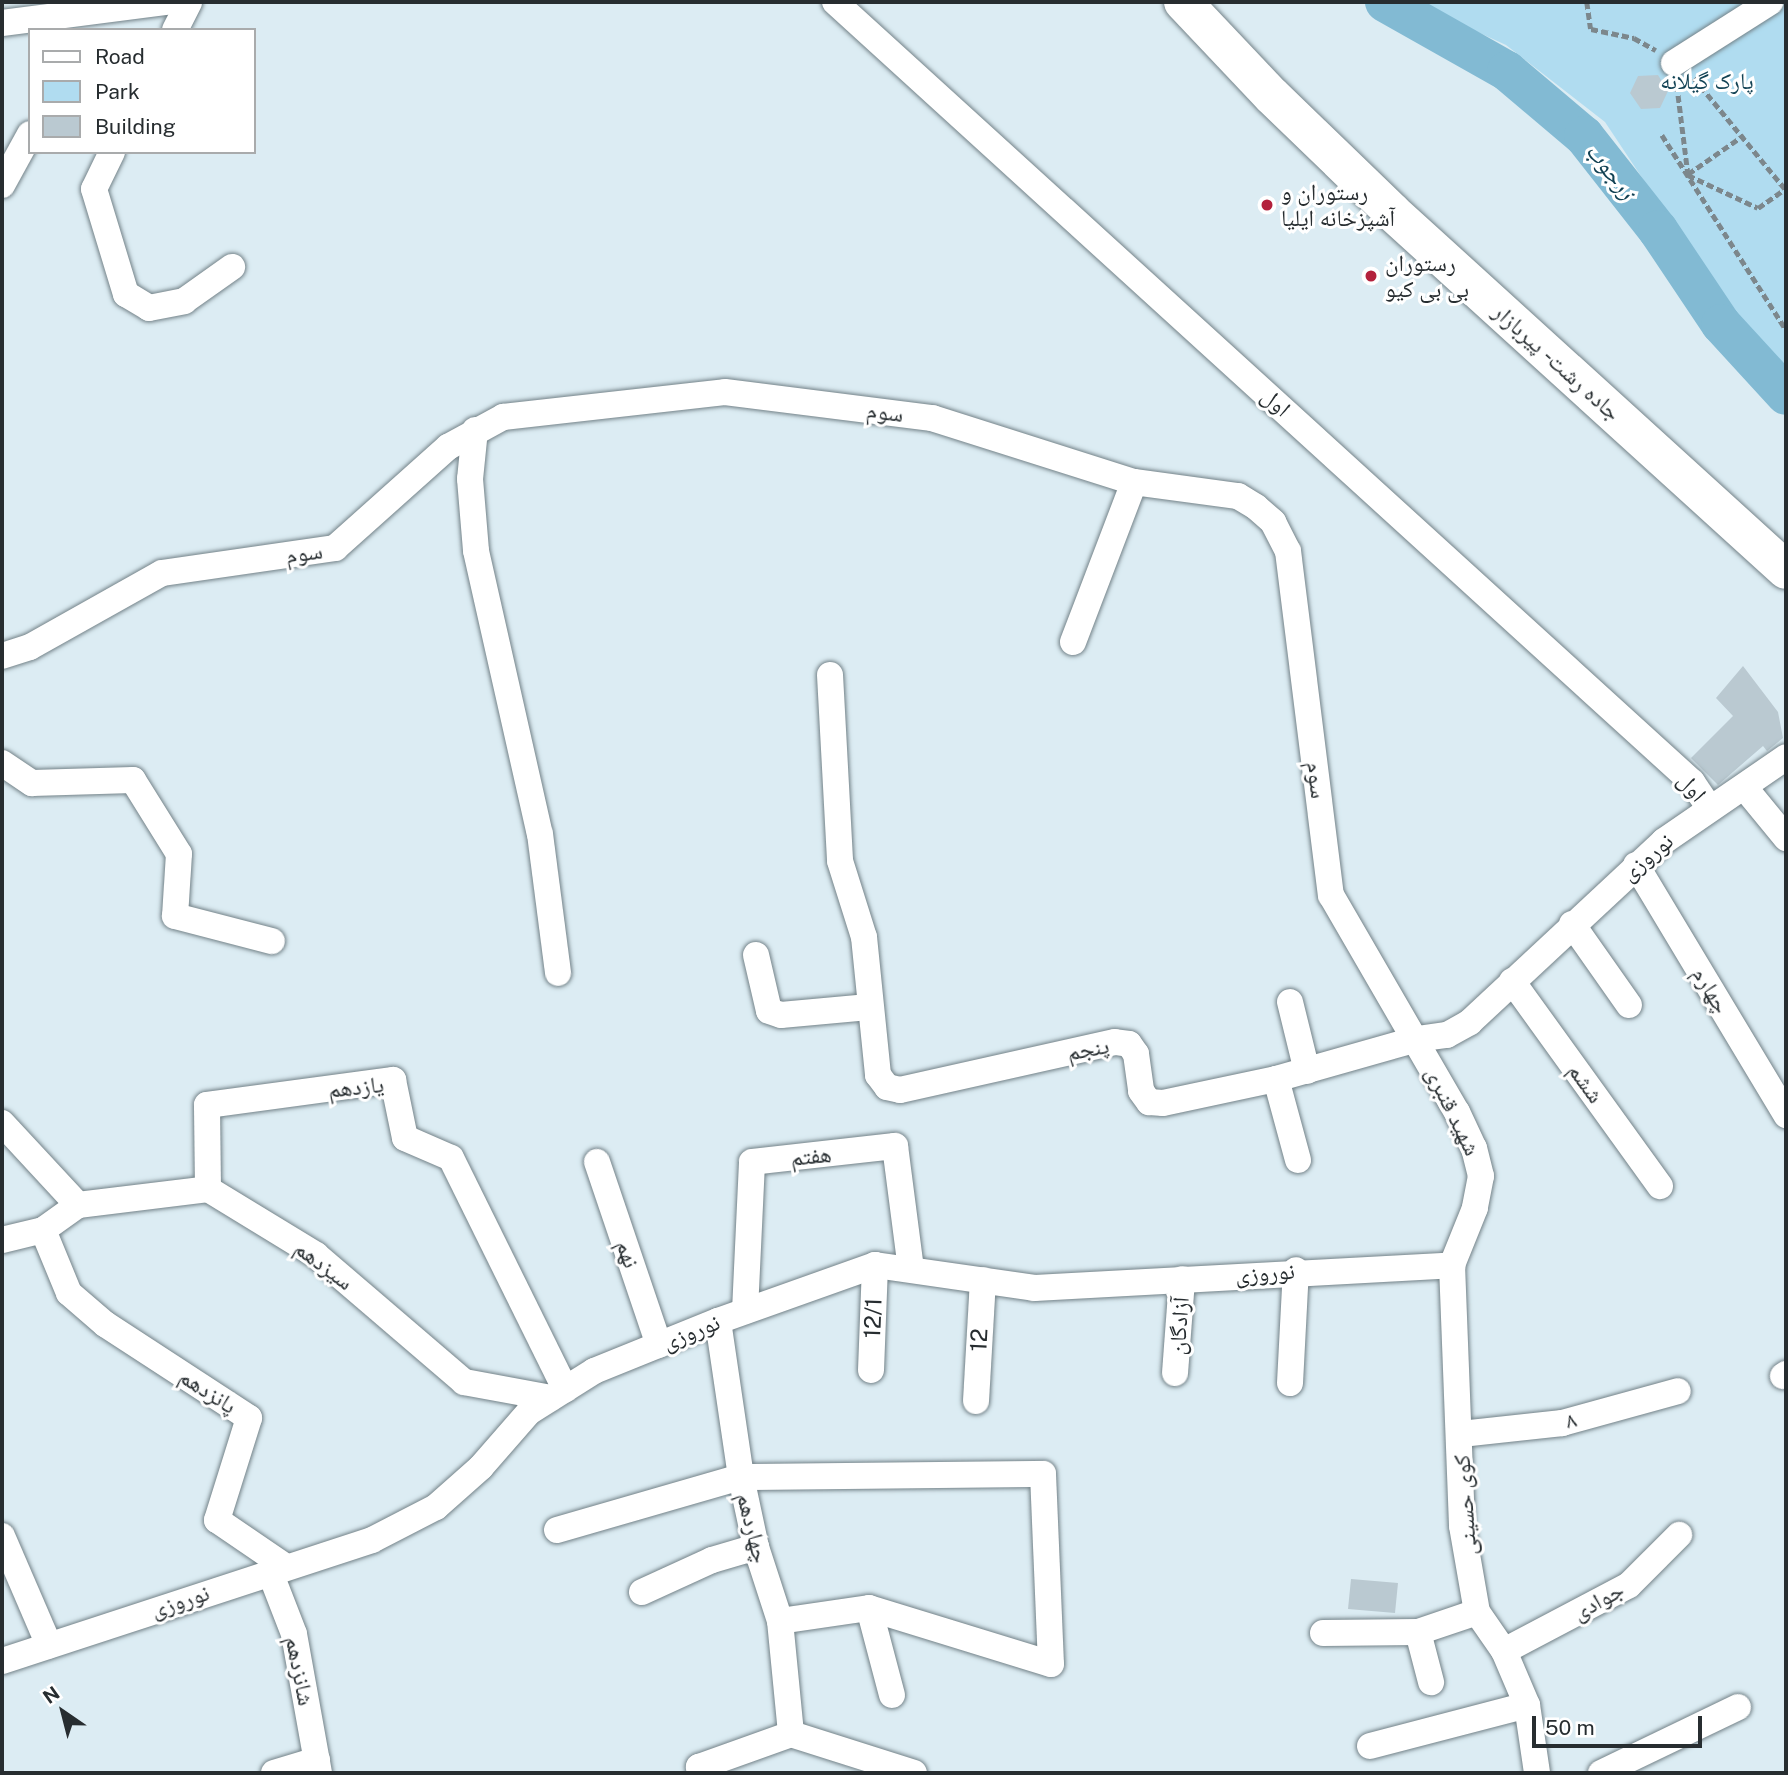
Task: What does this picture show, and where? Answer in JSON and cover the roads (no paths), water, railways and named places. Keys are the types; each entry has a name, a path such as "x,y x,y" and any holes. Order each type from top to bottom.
{"main road":[{"name":"جاده رشت - پیربازار","path":"1183,2 1272,96 1392,212 1786,570"}],"street":[{"path":"2,23 94,15 167,2"},
{"path":"176,28 189,2"},
{"name":"اول","path":"835,2 1692,782 1710,809"},
{"path":"1674,62 1770,2"},
{"path":"2,185 28,138"},
{"path":"111,154 94,189 126,294 149,308 184,301 232,267"},
{"name":"سوم","path":"2,656 30,647 162,573 335,548 448,447 503,417 725,391 932,418 1134,482 1237,496 1273,522 1288,551 1331,895 1417,1039"},
{"path":"475,430 470,479 476,551 540,834 558,973"},
{"path":"1073,642 1134,482"},
{"path":"756,955 769,1011 781,1015 869,1007 864,937 840,861 830,675"},
{"name":"نوروزی","path":"1417,1039 1447,1035 1470,1022 1636,865 1710,809 1745,788 1786,757"},
{"path":"2,763 32,783 134,780 179,854 175,916 272,941"},
{"path":"1786,778 1745,788 1786,838"},
{"name":"چهارم","path":"1636,865 1786,1115"},
{"path":"1572,924 1629,1005"},
{"name":"ششم","path":"1512,981 1660,1185"},
{"path":"1290,1002 1307,1070"},
{"name":"پنجم","path":"869,1007 878,1075 887,1087 900,1090 1115,1042 1129,1044 1136,1054 1141,1091 1149,1101 1163,1103 1276,1079 1417,1039"},
{"name":"شهید قنبری","path":"1417,1039 1474,1148 1481,1176 1475,1208 1452,1265"},
{"path":"1276,1079 1298,1160"},
{"name":"یازدهم","path":"208,1189 207,1105 393,1080 405,1138 451,1158 558,1394"},
{"path":"2,1123 78,1205"},
{"name":"هفتم","path":"745,1311 752,1162 895,1146 911,1269"},
{"name":"نهم","path":"597,1163 659,1345"},
{"path":"2,1240 43,1230 78,1205 208,1189"},
{"name":"سیزدهم","path":"208,1189 316,1255 464,1382 558,1394"},
{"name":"پانزدهم","path":"43,1230 69,1293 105,1324 249,1418 217,1520 278,1570"},
{"name":"نوروزی","path":"2,1661 372,1539 436,1507 481,1467 529,1412 594,1371 718,1321 876,1265 1034,1287 1296,1270 1452,1265"},
{"name":"12/1","path":"871,1370 876,1265"},
{"name":"کوی حسینی","path":"1452,1265 1461,1434 1462,1526 1477,1612 1504,1651 1527,1705 1537,1773"},
{"path":"1290,1383 1296,1270"},
{"name":"آزادگان","path":"1175,1373 1182,1279"},
{"name":"12","path":"976,1401 983,1280"},
{"name":"چهاردهم","path":"718,1321 741,1477 756,1547 780,1621 791,1734"},
{"name":"۸","path":"1461,1434 1562,1423 1678,1391"},
{"path":"557,1530 741,1477 1043,1474 1051,1664 869,1608 780,1621"},
{"name":"جوادی","path":"1504,1651 1629,1585 1679,1535"},
{"path":"2,1536 49,1645"},
{"path":"642,1592 712,1560 756,1547"},
{"name":"شانزدهم","path":"278,1570 294,1634 318,1767"},
{"path":"869,1608 892,1695"},
{"path":"1323,1633 1418,1632 1477,1612"},
{"path":"1418,1632 1431,1682"},
{"path":"1370,1746 1527,1705"},
{"path":"1601,1773 1738,1707"},
{"path":"702,1773 699,1767 791,1734 914,1773"},
{"path":"274,1773 318,1767"}],"waterway":[{"name":"زرجوب","path":"1385,2 1507,71 1584,136 1658,230 1721,324 1786,395"}],"place":[{"name":"رستوران و آشپزخانه ایلیا","path":"1267,205"},
{"name":"رستوران بی بی کیو","path":"1371,276"}],"park label":[{"name":"پارک گیلانه","path":"1707,81"}]}
